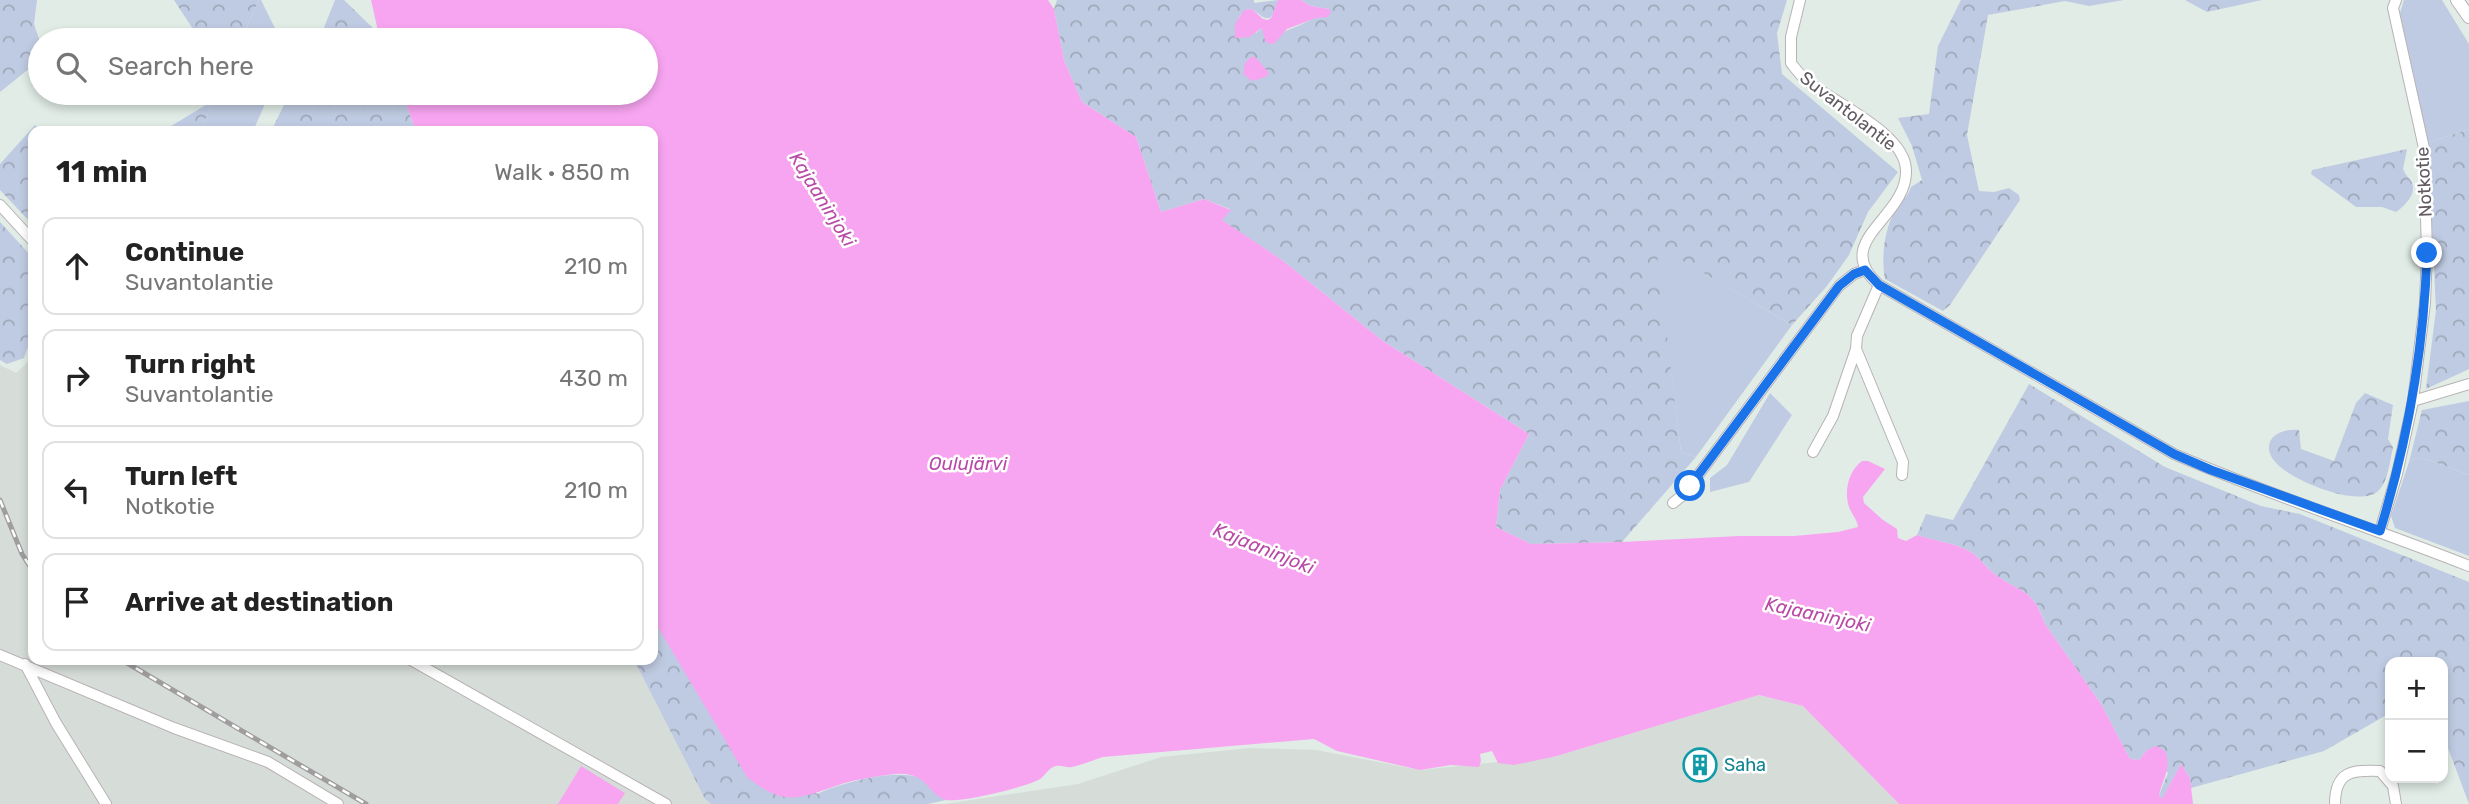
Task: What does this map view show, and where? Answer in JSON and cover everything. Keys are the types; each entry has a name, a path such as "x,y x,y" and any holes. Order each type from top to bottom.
{"street":[{"name":"Suvantolantie","path":"1800,0 1791,37 1791,63 1805,79 1894,143 1904,157 1905,186 1898,201 1863,245 1861,261 1865,270"},
{"name":"Notkotie","path":"2380,531 2397,474 2413,401 2425,303 2427,253 2424,149 2393,8 2396,0"},
{"path":"2457,0 2469,17"},
{"path":"0,205 28,236"},
{"path":"1673,503 1693,482 1839,286 1854,274 1865,270 1879,285 2174,454 2469,566"},
{"path":"1813,452 1833,416 1856,349 1857,336 1879,285"},
{"path":"1856,349 1903,462 1902,475"},
{"path":"2413,401 2469,384"},
{"path":"0,655 174,728 268,762 338,804"},
{"path":"25,664 56,723 106,804"},
{"path":"420,665 666,804"},
{"path":"2335,804 2335,788 2342,778 2357,770 2380,771 2393,786 2396,804"}],"shaded area":[{"path":"28,362 28,665 637,665 705,799 711,804 0,804 0,365 16,373"},
{"path":"1759,695 1803,706 1899,804 944,804 1078,784 1161,757 1250,748 1316,750 1420,770 1557,756"}],"green space":[{"path":"0,0 37,0 35,28 28,28 28,70 0,92"},
{"path":"174,0 259,0 246,28 192,28"},
{"path":"259,0 261,0 275,28 246,28"},
{"path":"335,0 344,0 373,28 324,28"},
{"path":"1057,0 1254,0 1254,3 1278,0 1274,13 1269,18 1252,9 1245,10 1239,17 1256,33 1262,28 1264,38 1298,26 1329,9 1311,6 1301,0 1787,0 1777,33 1782,74 1898,172 1868,212 1849,255 1827,286 1792,325 1656,245 1681,452 1696,457 1622,542 1531,544 1496,527 1500,490 1529,434 1383,341 1282,260 1221,220 1230,209 1204,199 1161,212 1136,137 1082,102 1064,60 1054,9"},
{"path":"1961,0 2124,0 2089,6 2065,1 1988,15 1967,135 1979,191 1994,192 2009,188 2019,195 2020,200 1950,305 1943,311 1885,279 1883,262 1886,235 1895,211 1911,187 1922,180 1912,146 1898,118 1929,114 1938,46"},
{"path":"2185,0 2262,0 2207,12"},
{"path":"2404,0 2442,0 2469,44 2469,129 2428,143 2400,13"},
{"path":"206,105 212,105 202,126 171,126"},
{"path":"212,105 265,105 255,126 202,126"},
{"path":"284,105 406,105 414,126 274,126"},
{"path":"2469,129 2469,369 2426,389 2436,310 2428,143"},
{"path":"28,133 28,220 0,190 0,164"},
{"path":"2407,149 2403,169 2412,183 2413,192 2409,200 2396,212 2382,207 2356,207 2311,174 2312,170"},
{"path":"0,222 28,253 28,346 24,358 7,364 0,360"},
{"path":"1655,244 1792,325 1696,457 1681,452"},
{"path":"2029,384 2165,467 2261,506 2300,514 2469,582 2469,804 2448,748 2448,657 2385,657 2385,716 2324,751 2191,788 2190,778 2181,764 2162,800 2159,795 2168,773 2147,750 2139,760 2130,759 2101,704 2045,624 2030,597 1993,573 1969,551 1917,535 1926,514 1953,520"},
{"path":"1770,393 1792,415 1749,482 1710,492 1710,478 1727,465"},
{"path":"2365,393 2393,405 2388,439 2393,447 2386,478 2377,492 2367,496 2353,496 2320,488 2289,473 2271,456 2269,443 2272,438 2287,430 2299,430 2301,449 2334,461 2356,403"},
{"path":"2469,401 2469,475 2429,460 2416,458 2409,462 2422,410"},
{"path":"2416,458 2469,475 2469,556 2395,528 2391,516 2409,462"},
{"path":"658,627 817,794 854,781 910,775 927,782 946,800 928,804 711,804 705,799 637,665 658,665"}],"water":[{"name":"Oulujärvi","path":"371,0 1048,0 1054,9 1064,60 1082,102 1136,137 1161,212 1204,199 1231,210 1222,220 1282,260 1383,341 1529,434 1500,490 1496,527 1531,544 1794,536 1838,532 1858,527 1849,507 1847,488 1853,470 1862,461 1868,461 1885,469 1863,497 1864,503 1897,529 1898,538 1906,541 1917,535 1963,548 1993,573 2030,596 2045,624 2101,704 2130,759 2139,760 2147,750 2156,746 2165,751 2167,768 2159,795 2162,799 2181,764 2190,778 2193,804 1899,804 1803,706 1759,695 1557,756 1514,765 1498,763 1492,751 1480,754 1479,767 1451,765 1420,770 1337,751 1314,739 1103,757 1072,767 1053,767 1040,779 1022,786 954,800 939,797 921,780 907,774 864,779 797,797 779,796 769,792 747,777 658,627 658,126 414,126 406,105 658,105 658,28 377,28"},
{"path":"1278,0 1301,0 1331,12 1328,17 1316,18 1287,29 1275,43 1265,41 1262,28 1249,37 1235,38 1235,24 1244,10 1252,9 1268,20"},
{"path":"1252,56 1269,73 1266,77 1252,81 1243,74 1245,63"},
{"path":"581,766 625,793 618,804 558,804"}],"railway":[{"path":"0,500 28,563"},
{"path":"130,665 366,804"}],"place":[{"name":"Saha","path":"1700,765"}],"route":[{"path":"1690,486 1839,286 1854,274 1865,270 1879,285 2174,454 2380,531 2397,474 2413,401 2425,303 2427,253"}],"water label":[{"name":"Kajaaninjoki","path":"823,199"},
{"name":"Kajaaninjoki","path":"1264,548"},
{"name":"Kajaaninjoki","path":"1818,614"}]}
